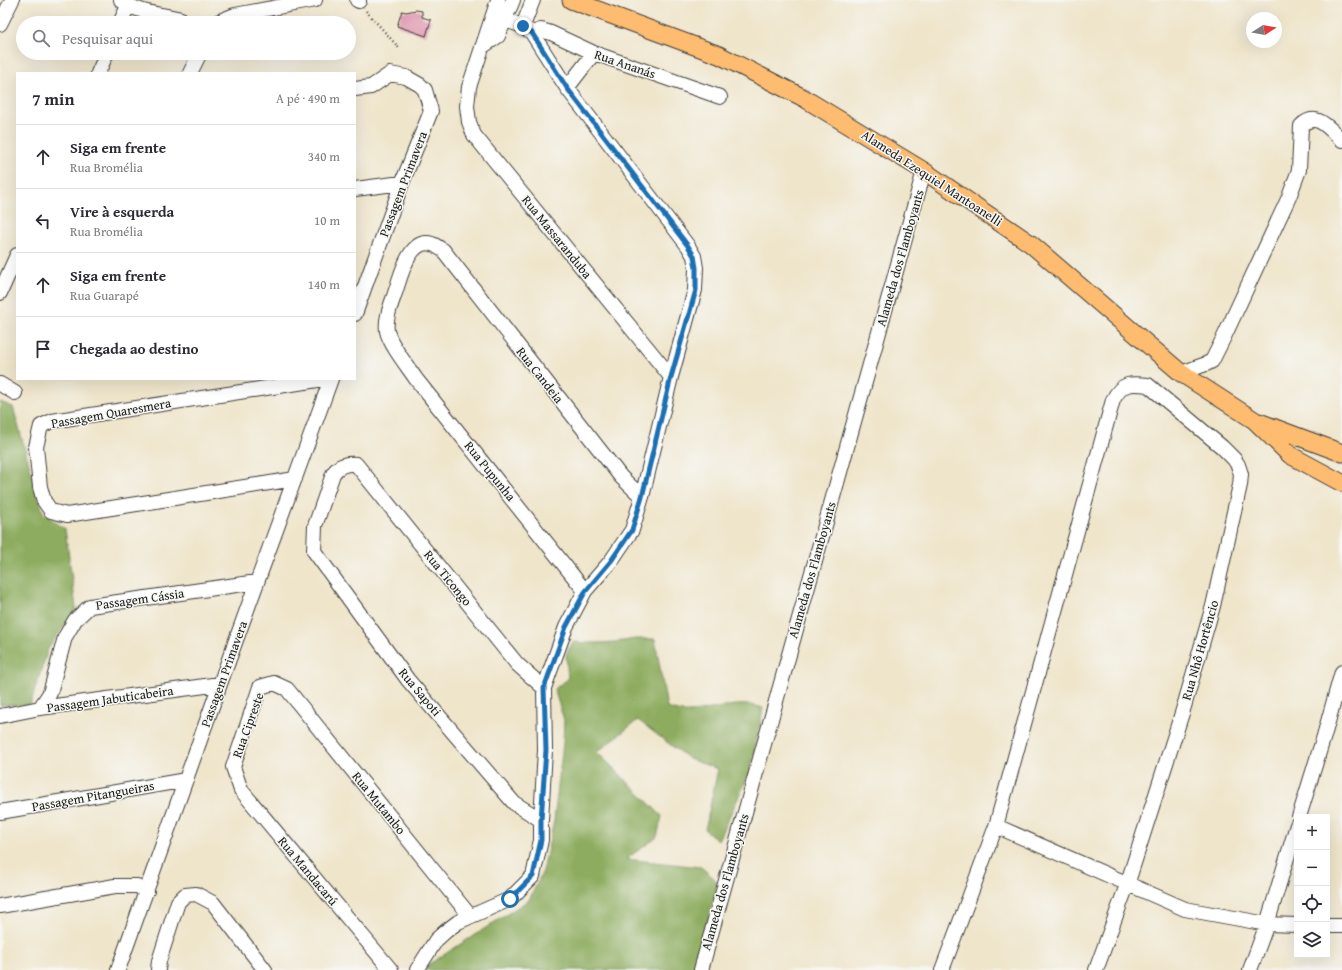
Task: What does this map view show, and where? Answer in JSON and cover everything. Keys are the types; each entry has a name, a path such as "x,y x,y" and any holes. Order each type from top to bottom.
{"main road":[{"name":"Alameda Ezequiel Mantoanelli","path":"571,0 719,55 802,97 924,170 1031,244 1180,373 1254,420 1290,455 1342,482"},
{"name":"Alameda Ezequiel Mantoanelli","path":"1254,420 1342,453"}],"street":[{"path":"0,24 12,0"},
{"path":"232,16 315,0"},
{"path":"498,0 499,18"},
{"path":"499,18 513,0"},
{"path":"418,970 436,940 458,922 510,899 533,876 541,840 546,750 544,688 566,627 585,592 611,561 632,530 642,497 671,377 696,290 696,268 694,256 688,246 567,88 528,30 533,0"},
{"path":"121,16 124,3 144,11 170,16"},
{"name":"Rua Ananás","path":"499,18 528,30 541,30 594,53 720,97"},
{"name":"Rua Massaranduba","path":"499,18 482,47 469,87 467,106 469,122 474,135 671,377"},
{"path":"567,88 594,53"},
{"path":"98,72 104,60"},
{"path":"190,72 196,60"},
{"name":"Passagem Primavera","path":"356,89 371,86 390,74 406,77 420,85 425,90 431,110 362,279 356,309"},
{"path":"1180,373 1212,361 1224,337 1289,197 1299,170 1301,126 1306,121 1314,119 1320,120 1342,140"},
{"name":"Alameda dos Flamboyants","path":"701,970 924,170"},
{"path":"356,189 402,183"},
{"name":"Rua Pupunha","path":"443,250 432,244 424,244 415,248 404,264 387,320 387,333 396,350 416,379 585,592"},
{"name":"Rua Candeia","path":"443,250 621,477 642,497"},
{"path":"0,294 16,257"},
{"name":"Passagem Quaresmera","path":"295,479 67,516 51,511 44,501 40,487 36,447 41,426 52,421 318,380"},
{"name":"Passagem Primavera","path":"118,970 331,380"},
{"path":"0,384 14,393"},
{"name":"Rua Nhô Hortêncio","path":"996,826 1109,412 1117,391 1124,386 1131,384 1148,385 1222,447 1234,459 1241,474 1214,606 1183,710 1127,885 1096,970"},
{"name":"Rua Ticongo","path":"314,551 315,526 333,474 337,468 356,464 518,664 544,688"},
{"name":"Rua Sapoti","path":"314,551 408,680 514,803 541,820"},
{"name":"Passagem Cássia","path":"40,708 50,693 65,637 75,620 90,606 257,582"},
{"path":"1300,814 1342,672"},
{"name":"Rua Cipreste","path":"233,767 260,687 274,683 287,689"},
{"name":"Passagem Jabuticabeira","path":"0,716 40,708 220,684"},
{"name":"Rua Mutambo","path":"287,689 470,916"},
{"name":"Rua Mandacarú","path":"233,767 241,790 391,970"},
{"name":"Passagem Pitangueiras","path":"0,812 186,780"},
{"path":"942,970 996,826 1127,885 1185,909 1267,924 1294,925"},
{"path":"1250,970 1267,924 1294,835"},
{"path":"0,906 115,886 137,886 147,891"},
{"path":"158,970 159,961 178,902 185,895 196,894 213,903 265,970"},
{"path":"1330,926 1342,926"}],"path":[{"path":"358,0 399,48"}],"green space":[{"path":"0,402 13,407 43,513 65,529 76,608 48,649 30,705 0,705"},
{"path":"635,639 655,639 667,708 686,712 735,705 763,708 751,771 718,840 705,830 718,769 689,759 638,720 597,752 662,816 657,837 626,859 701,867 718,882 695,970 425,970 428,965 529,900 543,871 554,821 563,743 564,720 554,689 568,679 566,654 573,642 604,643"}],"building":[{"path":"416,10 422,11 422,17 431,20 426,36 397,26 402,11 406,12"}],"route":[{"path":"510,899 533,876 539,856 546,750 544,688 566,627 585,592 611,561 632,530 642,497 671,377 696,290 696,268 694,256 688,246 567,88 532,33 523,26"}]}
